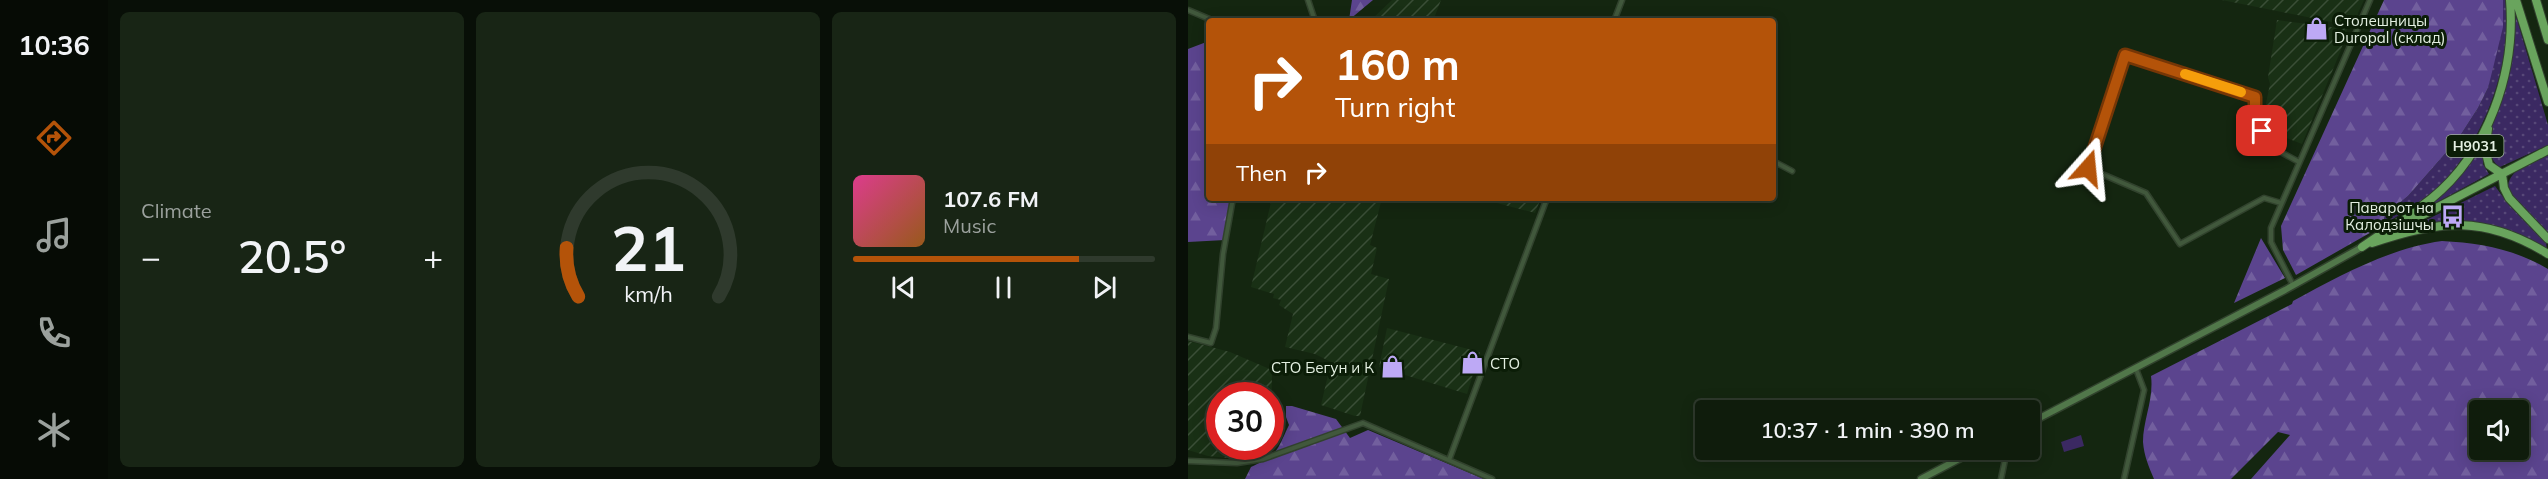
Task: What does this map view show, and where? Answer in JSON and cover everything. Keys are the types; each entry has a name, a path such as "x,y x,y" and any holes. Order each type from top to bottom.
{"highway":[{"name":"Н9031","path":"2362,247 2437,193 2471,153 2489,122 2499,98 2510,42 2510,0"},
{"path":"2516,0 2548,102"},
{"path":"2536,0 2548,40"},
{"name":"Н9031","path":"2489,122 2486,136 2486,159 2489,165 2502,174 2504,188 2509,198 2548,239"},
{"name":"Н9031","path":"2362,247 2548,150"},
{"name":"Н9031","path":"2362,247 2410,230 2440,225 2467,225 2517,237 2548,254"}],"main road":[{"name":"Н9031","path":"2040,418 2294,286 2362,247"},
{"path":"1921,479 1957,460"}],"street":[{"path":"1308,0 1314,18"},
{"path":"1615,18 1622,0"},
{"path":"2294,286 2271,242 2271,228 2370,0"},
{"path":"1188,10 1207,18"},
{"path":"2281,203 2264,198 2180,244 2146,192 2088,168 2125,55 2255,97 2255,117 2268,145 2299,162"},
{"path":"1776,163 1792,171"},
{"path":"1188,337 1211,343 1216,328 1223,254 1232,201"},
{"path":"1449,460 1545,201"},
{"path":"2124,479 2144,390 2136,369"},
{"path":"1188,461 1237,463 1263,459 1363,423 1492,479"},
{"path":"2001,479 2005,460"}],"shaded area":[{"path":"1392,0 1441,0 1434,18 1373,18"},
{"path":"2222,0 2364,0 2352,26"},
{"path":"2503,0 2506,0 2507,24 2505,50 2491,102 2480,127 2453,171 2436,189 2382,226 2385,215 2408,196 2458,139 2478,108 2488,88"},
{"path":"2516,16 2548,125 2548,145 2500,167 2493,159 2490,136 2509,71"},
{"path":"2277,20 2347,29 2341,50 2302,144 2261,128 2270,84 2268,77"},
{"path":"2483,138 2483,164 2489,174 2417,213 2435,198"},
{"path":"2548,154 2548,235 2508,192 2508,184 2520,168"},
{"path":"2495,186 2509,205 2546,243 2547,250 2513,233 2483,224 2451,222 2414,226"},
{"path":"1271,201 1381,201 1370,245 1377,248 1371,274 1389,279 1360,416 1321,405 1331,362 1315,354 1285,347 1293,314 1279,305 1281,300 1273,298 1274,294 1251,287"},
{"path":"1489,201 1540,201 1535,213"},
{"path":"1387,328 1480,352 1467,394 1379,367"},
{"path":"1188,341 1230,352 1272,370 1272,382 1206,382 1206,455 1188,450"},
{"path":"2081,435 2084,446 2064,452 2061,442"}],"green space":[{"path":"1352,0 1373,0 1351,18 1349,18"},
{"path":"2384,0 2503,0 2503,27 2488,88 2458,139 2408,196 2385,215 2382,226 2296,275 2283,250 2281,226"},
{"path":"1206,42 1206,201 1232,201 1225,240 1188,242 1188,49"},
{"path":"2261,238 2285,278 2234,303"},
{"path":"2442,241 2470,243 2522,256 2548,269 2548,479 2251,479 2290,435 2278,432 2231,479 2154,479 2143,442 2152,385 2151,376 2292,304 2293,301 2347,273 2403,250"},
{"path":"1286,406 1292,406 1336,419 1350,438 1368,430 1484,479 1245,479 1251,467 1265,460 1284,460 1284,436 1289,425"}],"slow traffic":[{"path":"2185,74 2241,92"}],"place":[{"name":"Столешницы Duropal (склад)","path":"2316,29"},
{"name":"Паварот на Калодзішчы","path":"2452,216"},
{"name":"СТО","path":"1472,363"},
{"name":"СТО Бегун и К","path":"1392,367"}],"route":[{"path":"2088,168 2125,55 2255,97 2255,117 2262,131"}]}
